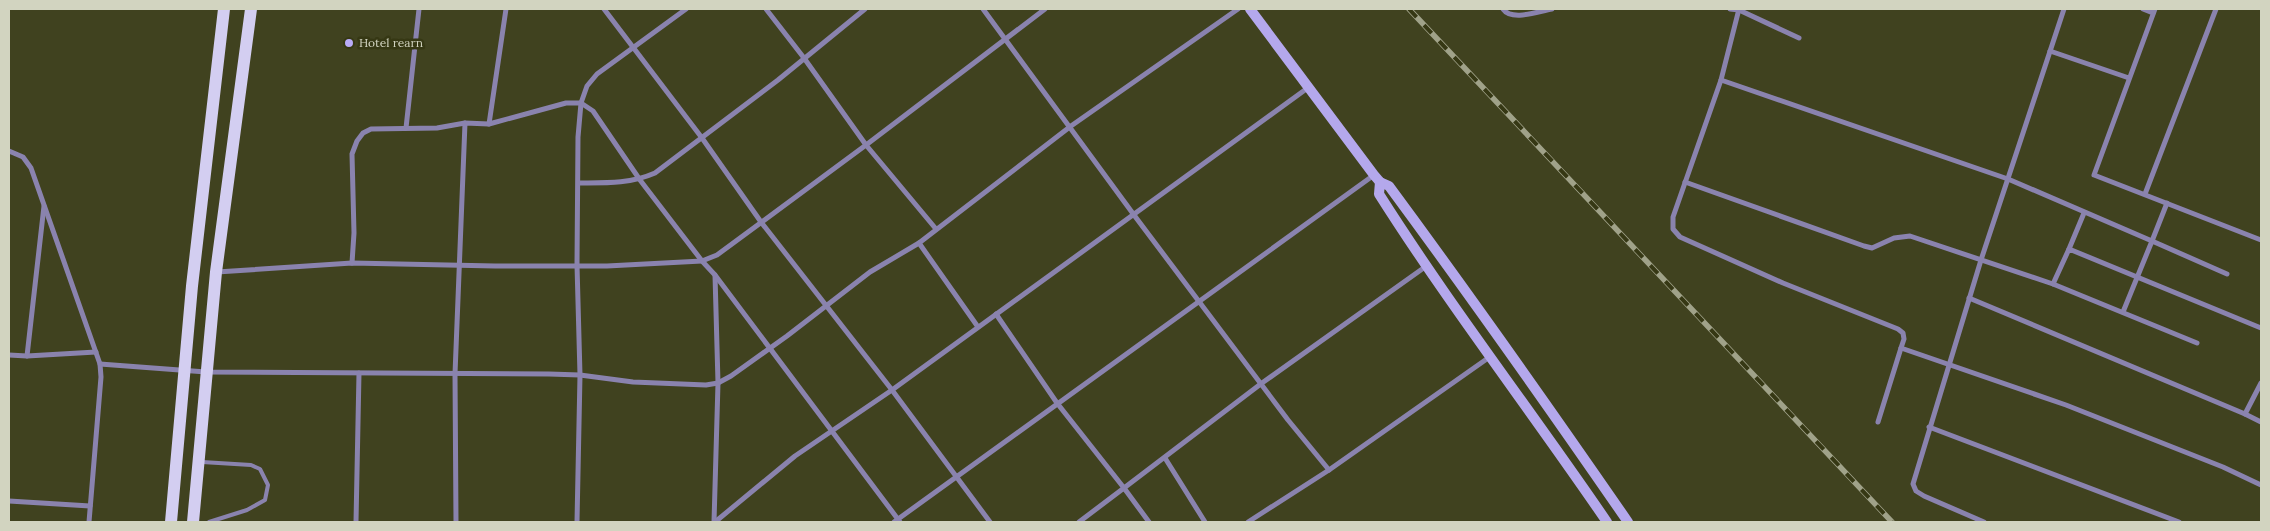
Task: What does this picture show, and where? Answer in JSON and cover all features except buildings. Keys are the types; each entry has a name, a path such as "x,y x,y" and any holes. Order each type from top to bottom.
{"main road":[{"path":"171,522 192,286 224,9"},
{"path":"193,522 216,272 251,9"}],"street":[{"path":"406,128 419,9"},
{"path":"488,124 506,9"},
{"path":"604,9 702,138 761,222 892,390 955,478 990,522"},
{"path":"577,522 580,375 577,265 580,103 587,86 597,74 686,9"},
{"path":"766,9 804,58 866,146 936,229"},
{"path":"579,183 625,183 640,180 655,173 865,9"},
{"path":"983,9 1071,126 1134,215 1200,300 1288,420 1329,470"},
{"path":"216,272 352,263 460,266 702,261 717,255 866,146 1004,38 1045,9"},
{"path":"100,364 206,372 580,375 633,382 706,385 718,383 770,349 870,272 919,243 1071,126 1238,9"},
{"path":"1250,9 1310,86 1377,178 1389,186 1508,348 1628,522"},
{"path":"1503,9 1505,12 1519,15 1552,9"},
{"path":"1730,9 1739,9 1799,38"},
{"path":"1739,9 1722,80 1673,218 1673,229 1680,237 1782,283 1898,329 1903,333 1904,339 1878,422"},
{"path":"1984,522 1916,490 1913,484 1914,476 1981,260 2064,9"},
{"path":"2143,9 2154,11 2094,175 2261,240"},
{"path":"2144,194 2216,9"},
{"path":"2050,51 2129,78"},
{"path":"1722,80 2008,179 2227,274"},
{"path":"714,522 795,456 892,390 1310,86"},
{"path":"352,263 354,233 352,154 357,141 363,133 371,129 437,128 465,123 488,124 566,103 580,103 593,111 640,180 702,261 715,275 897,521 1200,300 1377,178"},
{"path":"456,522 455,374 465,123"},
{"path":"9,151 23,157 31,168 100,364 101,377 89,522"},
{"path":"1377,178 1379,194 1425,267 1491,356 1607,522"},
{"path":"1685,182 1872,248 1894,238 1910,236 2053,284 2197,343"},
{"path":"27,356 44,203"},
{"path":"2123,312 2167,203"},
{"path":"2053,284 2070,249 2084,213"},
{"path":"919,243 978,327"},
{"path":"2070,249 2261,328"},
{"path":"1079,522 1262,383 1425,267"},
{"path":"714,522 718,383 715,275"},
{"path":"1969,298 2261,422"},
{"path":"996,314 1057,403 1149,522"},
{"path":"1901,348 2066,405 2223,466 2261,485"},
{"path":"9,355 27,356 96,352"},
{"path":"1248,522 1329,470 1491,356"},
{"path":"356,522 359,373"},
{"path":"2245,414 2261,383"},
{"path":"1929,427 2179,522"},
{"path":"1165,458 1205,522"},
{"path":"9,501 90,506"}],"lane":[{"path":"199,462 251,465 260,469 268,485 265,500 247,510 209,522"}],"railway":[{"path":"1409,9 1892,522"}],"place":[{"name":"Hotel rearn","path":"349,43"}]}
